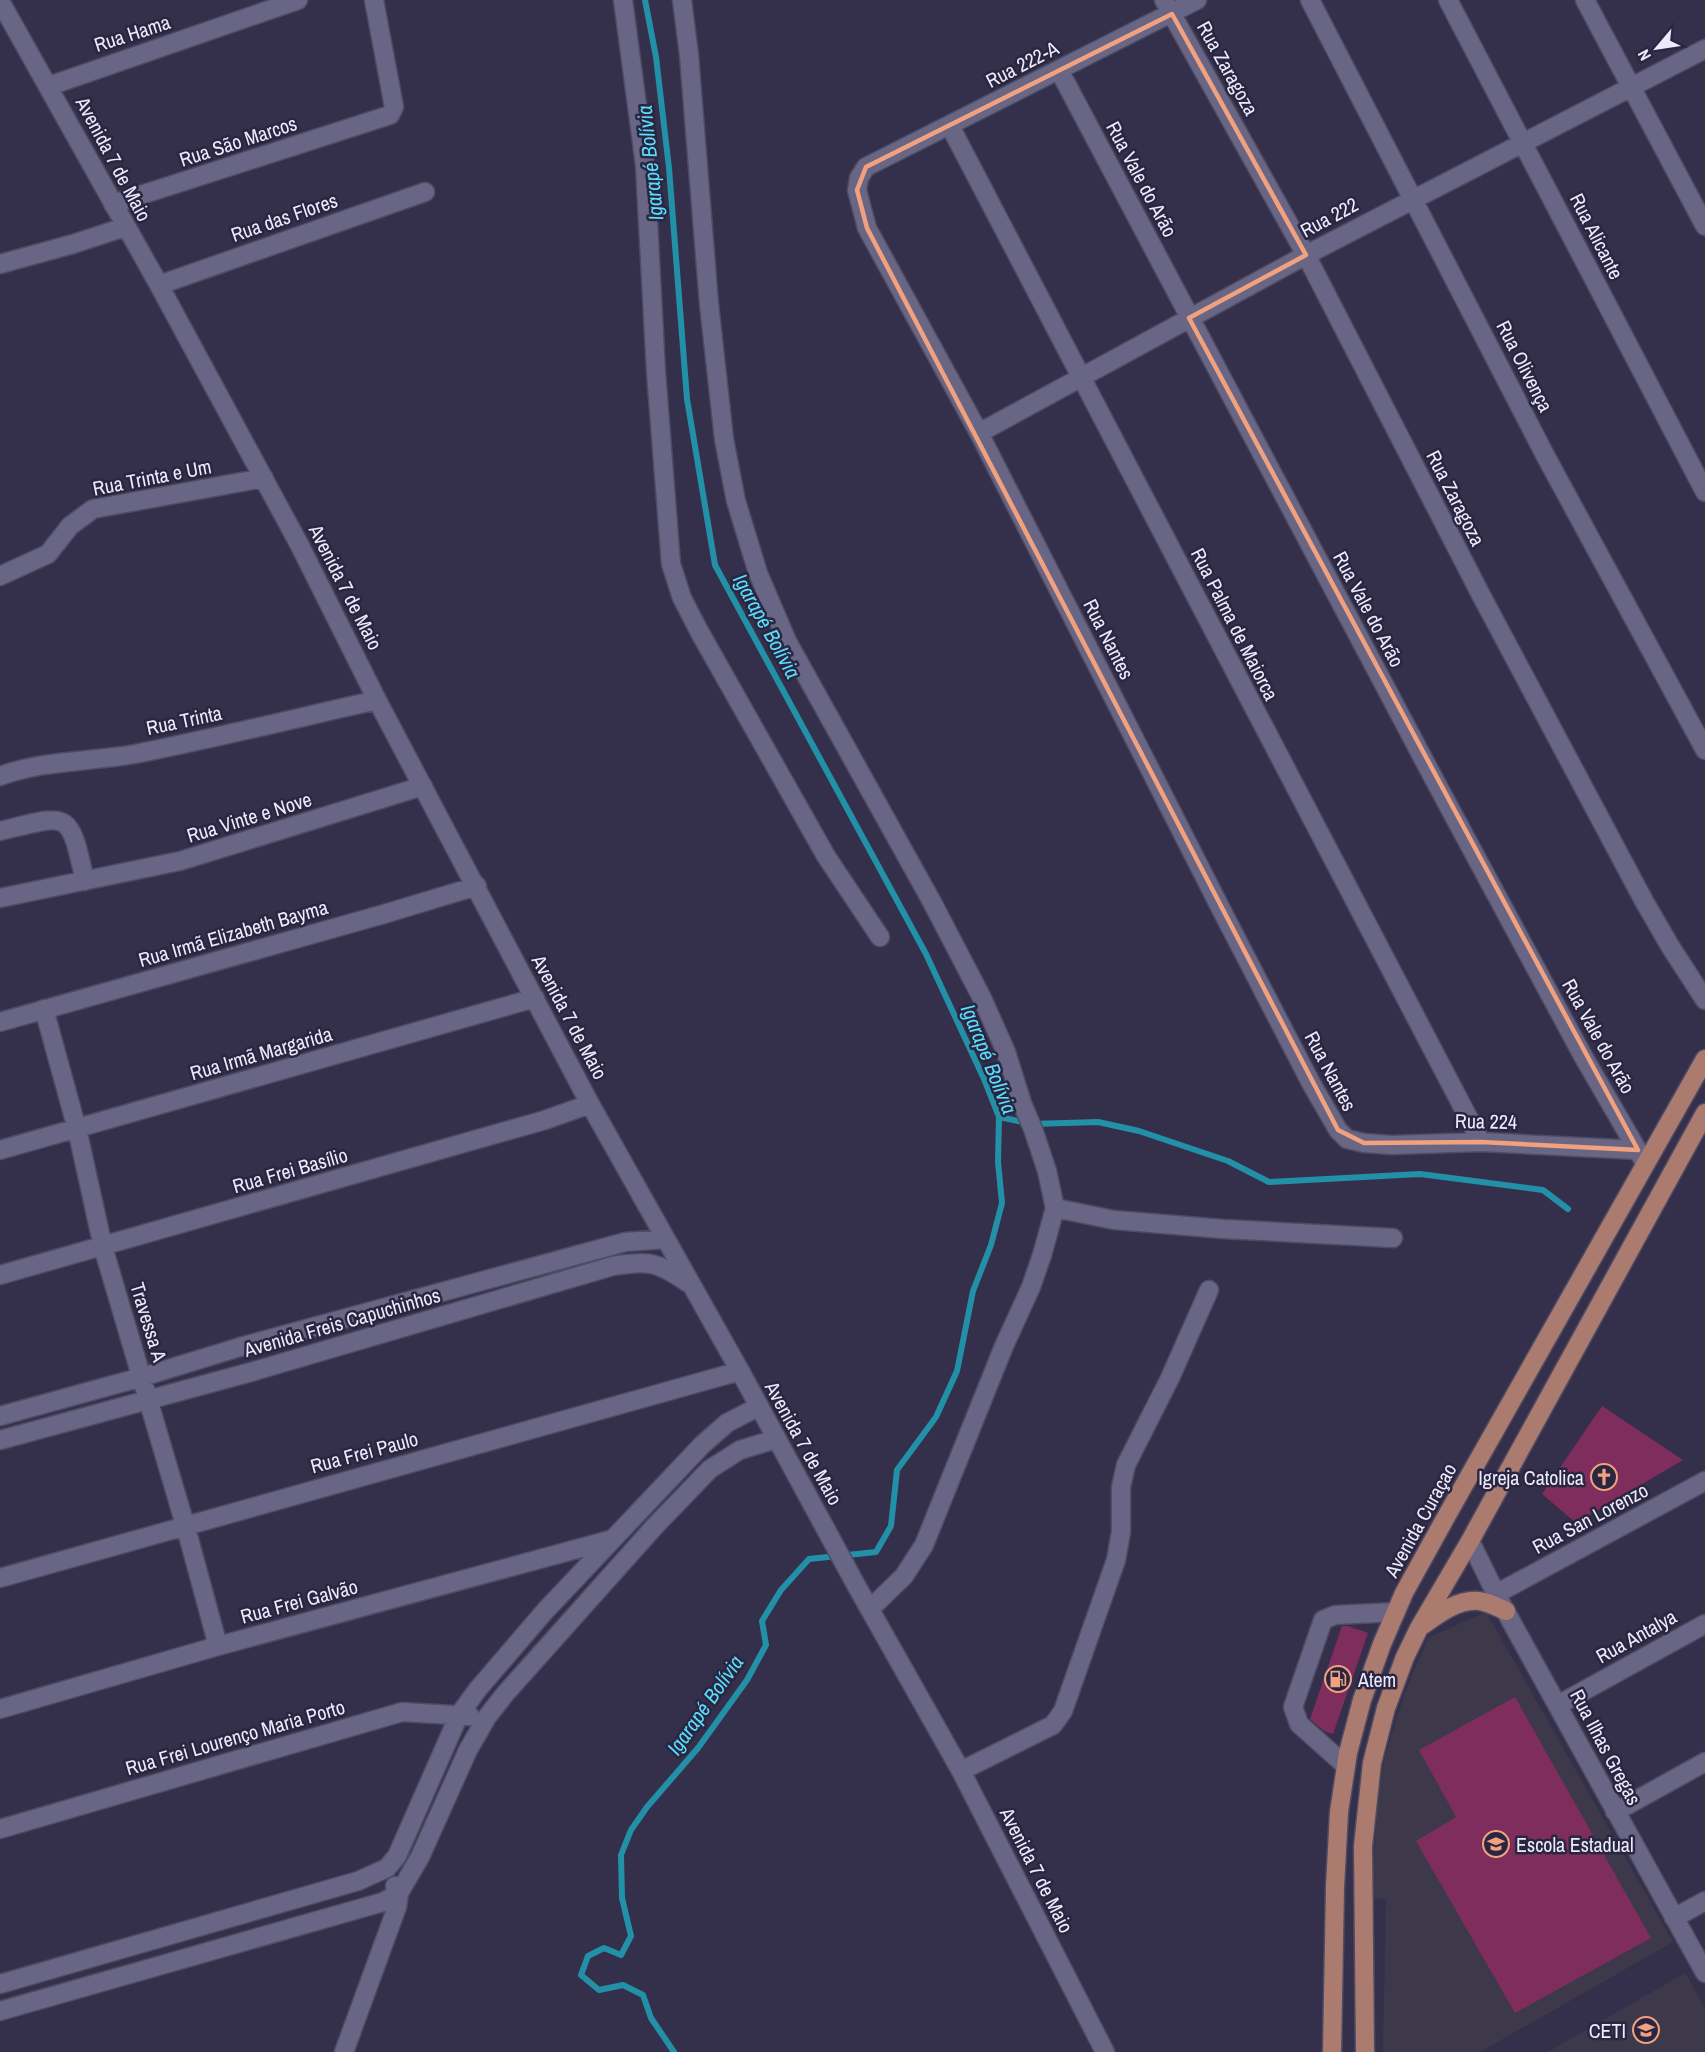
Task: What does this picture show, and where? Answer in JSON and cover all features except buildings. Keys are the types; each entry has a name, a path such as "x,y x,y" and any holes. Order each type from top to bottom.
{"main road":[{"name":"Avenida Curaçao","path":"1332,2052 1335,1887 1339,1812 1346,1766 1362,1700 1382,1644 1396,1612 1446,1517 1547,1340 1642,1157 1705,1059"},
{"path":"1365,2052 1363,1846 1372,1763 1386,1708 1405,1657 1419,1628 1570,1361 1705,1113"},
{"path":"1547,1340 1570,1361"},
{"path":"1419,1628 1438,1614 1465,1602 1479,1601 1506,1611"}],"street":[{"name":"Rua Hama","path":"49,86 298,0"},
{"name":"Rua São Marcos","path":"113,204 390,115 394,107 374,0"},
{"path":"623,0 645,165 656,372 671,564 682,598 699,631 826,856 880,937"},
{"path":"682,0 692,78 709,304 724,439 736,501 758,573 787,641 932,902 982,998 1006,1052 1033,1129 1047,1171 1054,1208 1031,1287 1004,1346 924,1545 904,1576 870,1609"},
{"name":"Rua 222-A","path":"866,167 1059,70 1168,7 1197,0"},
{"name":"Rua Olivença","path":"1310,0 1545,455 1705,750"},
{"name":"Rua Alicante","path":"1448,0 1705,492"},
{"path":"1585,0 1705,226"},
{"name":"Avenida 7 de Maio","path":"0,1 264,478 331,604 377,700 590,1104 693,1286 856,1585 962,1771 1106,2052"},
{"name":"Rua Zaragoza","path":"1168,7 1306,255 1475,584 1598,816 1670,946 1705,1000"},
{"name":"Rua 222","path":"979,433 1306,255 1705,49"},
{"name":"Rua Vale do Arão","path":"1059,70 1544,984 1642,1157"},
{"name":"Rua Palma de Maiorca","path":"951,126 1481,1142"},
{"name":"Rua Nantes","path":"866,167 859,178 857,190 867,228 979,433 1242,950 1338,1130"},
{"name":"Rua das Flores","path":"159,285 425,192"},
{"path":"0,264 74,244 125,227"},
{"name":"Rua Trinta e Um","path":"0,576 48,554 70,526 93,509 264,478"},
{"name":"Rua Trinta","path":"0,776 37,765 108,758 171,747 377,700"},
{"name":"Rua Vinte e Nove","path":"0,898 180,861 423,786"},
{"path":"0,831 44,820 62,820 68,825 75,839 85,881"},
{"name":"Rua Irmã Elizabeth Bayma","path":"0,1022 477,886"},
{"name":"Rua Irmã Margarida","path":"0,1150 535,998"},
{"name":"Travessa A","path":"44,1009 77,1129 103,1247 186,1528 218,1646"},
{"name":"Rua Frei Basílio","path":"0,1275 524,1126 590,1104"},
{"name":"Rua 224","path":"1338,1130 1347,1138 1364,1143 1392,1145 1481,1142 1642,1157"},
{"path":"1054,1208 1114,1220 1223,1229 1393,1238"},
{"name":"Avenida Freis Capuchinhos","path":"0,1416 240,1347 625,1242 666,1239"},
{"name":"Avenida Freis Capuchinhos","path":"0,1440 262,1368 613,1266 653,1263 669,1270 693,1286"},
{"path":"962,1771 1053,1725 1063,1711 1116,1560 1121,1532 1121,1487 1126,1466 1170,1378 1209,1290"},
{"name":"Rua Frei Paulo","path":"0,1578 186,1528 302,1492 740,1371"},
{"path":"0,1984 358,1881 387,1868 397,1856 406,1837 430,1776 459,1715 478,1689 544,1611 702,1445 727,1423 758,1407"},
{"path":"344,2052 397,1907 399,1893 420,1857 468,1750 487,1717 655,1526 710,1468 740,1450 776,1439"},
{"name":"Rua San Lorenzo","path":"1496,1594 1705,1481"},
{"name":"Rua Frei Galvão","path":"0,1708 218,1646 610,1540"},
{"name":"Rua Ilhas Gregas","path":"1470,1541 1496,1594 1705,1973"},
{"path":"1346,1766 1299,1724 1293,1707 1323,1620 1335,1615 1396,1612"},
{"name":"Rua Antalya","path":"1558,1705 1705,1624"},
{"name":"Rua Frei Lourenço Maria Porto","path":"0,1829 402,1712 487,1717"},
{"path":"1615,1812 1705,1762"},
{"path":"387,1868 399,1893"},
{"path":"0,2011 383,1902 399,1893"},
{"path":"1674,1918 1705,1901"}],"highlighted area":[{"path":"1172,14 1306,255 1189,318 1638,1150 1481,1142 1364,1143 1338,1130 867,228 857,190 866,167"}],"shaded area":[{"name":"Escola Estadual","path":"1486,1612 1673,1942 1480,2052 1383,2052 1386,1899 1370,1898 1379,1791 1385,1757 1405,1692 1428,1638"},
{"name":"CETI","path":"1685,1973 1705,2008 1705,2052 1548,2052"}],"waterway":[{"name":"Igarapé Bolívia","path":"645,0 656,57 669,168 687,399 715,565 926,954 984,1079 999,1117 998,1162 1002,1203 991,1245 973,1291 957,1371 936,1417 897,1470 891,1526 876,1552 809,1559 781,1590 762,1621 766,1645 747,1680 698,1748 647,1807 631,1830 621,1855 622,1898 631,1936 621,1955 604,1948 588,1956 581,1975 599,1990 623,1985 643,1995 651,2018 674,2052"},
{"path":"999,1117 1032,1124 1098,1122 1139,1131 1228,1161 1269,1182 1420,1174 1543,1190 1568,1209"}],"place":[{"name":"Igreja Catolica","path":"1604,1477"},
{"name":"Atem","path":"1338,1679"},
{"name":"Escola Estadual","path":"1496,1844"},
{"name":"CETI","path":"1646,2030"}]}
